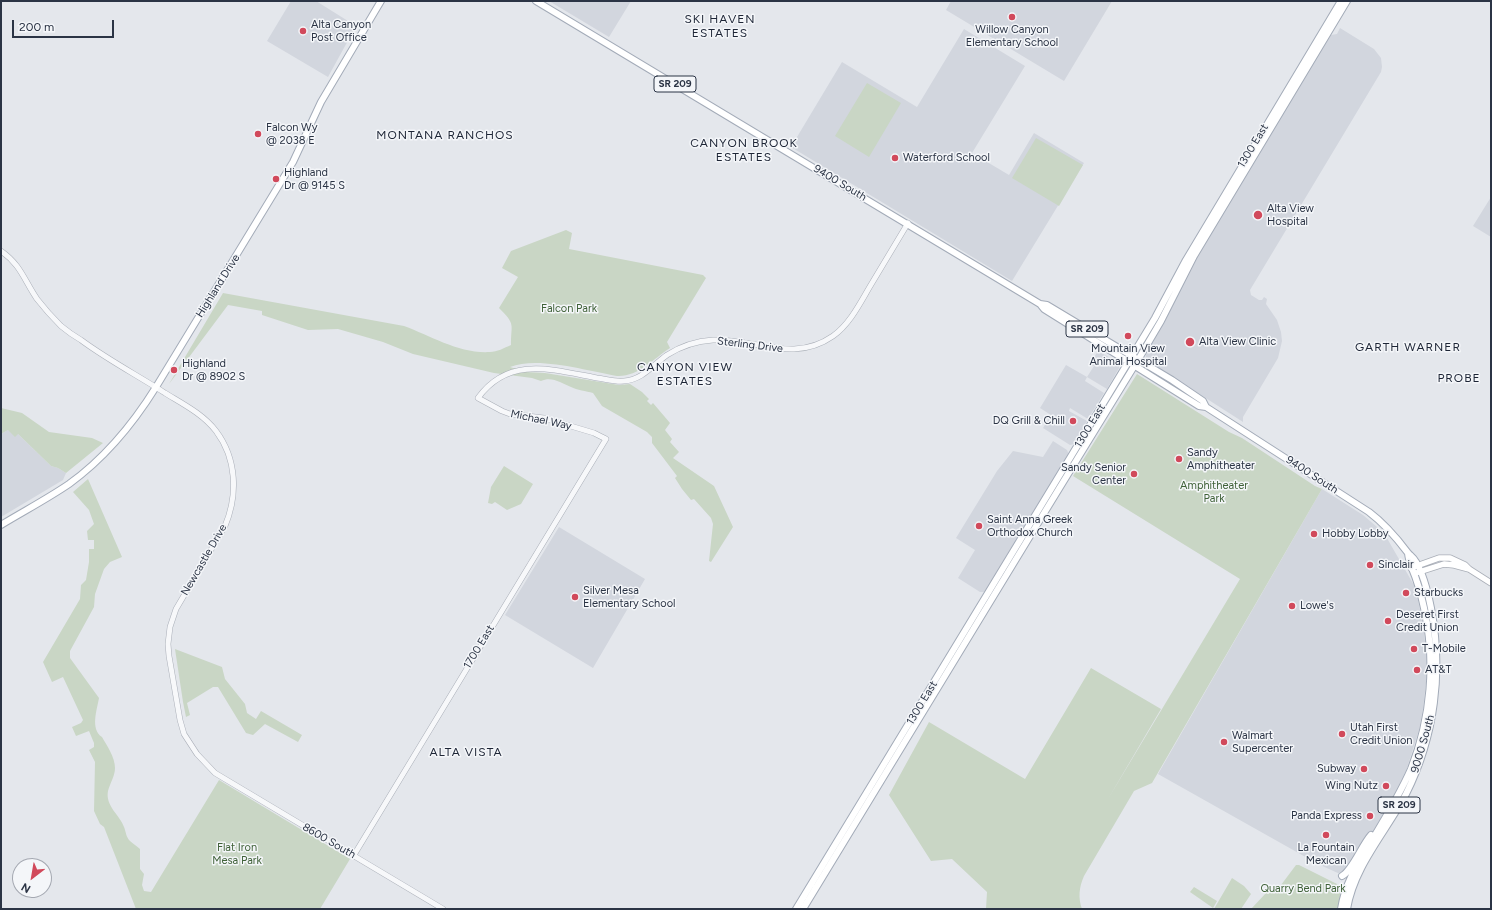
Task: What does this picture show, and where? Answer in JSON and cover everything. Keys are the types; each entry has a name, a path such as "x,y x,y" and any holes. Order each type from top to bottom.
{"main road":[{"name":"Highland Drive","path":"1,525 58,491 92,465 126,430 156,387 293,162 321,102 381,1"},
{"name":"9400 South","path":"536,1 908,223 1040,304 1047,305 1132,356 1202,401 1206,407 1374,515 1396,536 1408,553 1416,560 1416,570"},
{"name":"1300 East","path":"796,909 1155,318 1186,260 1341,1"},
{"name":"1300 East","path":"803,909 1138,360 1161,321 1194,256 1347,1"},
{"name":"9400 South","path":"1040,304 1044,310 1134,366 1199,406 1206,407"},
{"path":"1416,570 1444,564 1454,565 1469,569 1491,583"},
{"name":"9000 South","path":"1348,881 1400,793 1421,738 1428,704 1431,668 1429,635 1416,570"},
{"name":"9000 South","path":"1344,909 1353,885 1362,868 1404,798 1416,771 1427,738 1434,701 1436,639 1430,605 1416,570"},
{"path":"1342,876 1347,873 1365,843 1380,826"},
{"path":"1344,909 1349,887 1348,881 1353,878 1367,854 1380,837"}],"street":[{"name":"Sterling Drive","path":"478,398 488,386 500,378 511,372 524,368 548,369 616,381 626,381 642,375 666,356 680,348 701,341 728,341 768,348 791,350 803,349 820,343 839,331 850,319 908,223"},
{"name":"Newcastle Drive","path":"1,251 17,265 38,299 62,327 94,350 156,387 205,419 215,430 225,446 229,456 234,479 232,504 229,516 225,526 176,609 170,627 168,644 180,720 184,734 197,754 214,773"},
{"name":"Michael Way","path":"478,398 510,414 544,418 606,438"},
{"name":"1700 East","path":"354,855 606,438"},
{"name":"8600 South","path":"214,773 443,909"}],"shaded area":[{"path":"291,1 316,1 356,26 328,77 267,41"},
{"path":"549,1 631,1 609,37"},
{"path":"951,1 1112,1 1064,81 946,10"},
{"name":"Alta View Hospital","path":"1340,28 1374,49 1381,58 1381,72 1250,290 1251,295 1259,300 1262,300 1264,297 1267,299 1266,304 1277,320 1282,341 1278,358 1243,417 1243,422 1148,361 1146,359 1146,355 1200,251 1309,68 1331,35 1337,34"},
{"name":"Waterford School","path":"964,29 1025,66 972,153 1009,175 1034,133 1084,163 1012,281 791,147 842,62 917,107"},
{"path":"1491,197 1491,237 1473,226"},
{"path":"1098,351 1119,363 1119,368 1107,389 1087,377 1094,366 1090,364"},
{"path":"1066,365 1087,377 1085,381 1104,393 1088,419 1070,408 1069,411 1087,421 1074,444 1070,445 1043,428 1051,415 1040,408"},
{"path":"8,430 18,434 51,466 66,473 63,480 1,517 1,434"},
{"path":"1053,441 1067,450 1069,455 986,590 984,592 980,592 958,578 975,550 956,538 997,471 1013,451 1043,457"},
{"path":"1322,489 1363,515 1384,533 1415,587 1423,623 1426,651 1427,674 1423,709 1419,730 1406,771 1394,796 1348,871 1340,874 1318,864 1158,774"},
{"name":"Silver Mesa Elementary School","path":"559,527 645,579 593,668 505,615"}],"green space":[{"path":"867,83 901,103 869,157 835,136"},
{"path":"1036,138 1083,165 1059,206 1012,178"},
{"name":"Falcon Park","path":"566,230 572,233 569,249 703,275 706,278 667,342 670,348 632,374 617,376 577,368 534,363 510,367 526,372 545,373 619,385 630,384 642,392 649,399 647,401 651,405 653,403 670,423 665,430 672,439 670,442 679,452 673,458 714,486 733,527 711,562 709,561 713,524 711,518 694,499 691,500 682,489 675,478 677,476 652,443 652,437 647,432 602,406 593,393 576,389 549,379 541,381 532,378 494,373 413,354 383,342 338,329 308,330 262,315 262,311 228,305 169,384 223,293 404,326 446,344 468,350 490,352 500,350 511,345 512,328 510,321 499,308 518,277 502,268 511,251"},
{"name":"Amphitheater Park","path":"1137,374 1322,489 1152,783 1134,791 1084,876 1080,892 1082,909 986,909 987,892 952,859 931,861 889,795 929,722 1025,779 1091,668 1161,709 1108,799 1240,579 1073,476"},
{"path":"1,408 22,413 49,432 92,438 103,443 66,473 51,466 18,434 15,437 8,430 1,434"},
{"path":"504,466 533,484 521,504 507,510 495,502 492,504 488,503 491,487"},
{"name":"Flat Iron Mesa Park","path":"88,479 122,557 110,562 104,569 95,594 94,607 70,651 70,658 99,698 95,719 96,729 108,748 115,764 114,774 108,791 109,801 122,823 127,836 131,842 140,849 140,869 144,874 142,885 144,891 151,892 219,780 350,859 320,909 136,909 104,827 100,824 94,811 95,762 89,750 94,747 94,743 89,731 76,736 72,727 81,723 83,720 63,677 52,682 43,662 80,599 81,585 86,580 89,562 89,549 94,549 94,540 88,540 87,531 94,524 89,510 73,492"},
{"path":"175,649 222,667 225,679 245,704 247,713 256,719 261,711 302,735 298,742 265,724 253,735 246,733 218,687 213,687 187,703 190,715 186,717"},
{"name":"Quarry Bend Park","path":"1296,865 1299,865 1341,886 1342,891 1338,909 1251,909 1266,893 1281,885"},
{"path":"1232,878 1244,886 1251,894 1241,909 1214,909"},
{"path":"1194,887 1217,901 1213,908 1190,892"}],"place":[{"name":"Willow Canyon Elementary School","path":"1012,17"},
{"name":"Alta Canyon Post Office","path":"303,31"},
{"name":"Falcon Wy @ 2038 E","path":"258,134"},
{"name":"Waterford School","path":"895,158"},
{"name":"Highland Dr @ 9145 S","path":"276,179"},
{"name":"Alta View Hospital","path":"1258,215"},
{"name":"Mountain View Animal Hospital","path":"1128,336"},
{"name":"Alta View Clinic","path":"1190,342"},
{"name":"Highland Dr @ 8902 S","path":"174,370"},
{"name":"DQ Grill & Chill","path":"1073,421"},
{"name":"Sandy Amphitheater","path":"1179,459"},
{"name":"Sandy Senior Center","path":"1134,474"},
{"name":"Saint Anna Greek Orthodox Church","path":"979,526"},
{"name":"Hobby Lobby","path":"1314,534"},
{"name":"Sinclair","path":"1370,565"},
{"name":"Starbucks","path":"1406,593"},
{"name":"Silver Mesa Elementary School","path":"575,597"},
{"name":"Lowe's","path":"1292,606"},
{"name":"Deseret First Credit Union","path":"1388,621"},
{"name":"T-Mobile","path":"1414,649"},
{"name":"AT&T","path":"1417,670"},
{"name":"Utah First Credit Union","path":"1342,734"},
{"name":"Walmart Supercenter","path":"1224,742"},
{"name":"Subway","path":"1364,769"},
{"name":"Wing Nutz","path":"1386,786"},
{"name":"Panda Express","path":"1370,816"},
{"name":"La Fountain Mexican","path":"1326,835"}],"district":[{"name":"SKI HAVEN ESTATES","path":"720,26"},
{"name":"MONTANA RANCHOS","path":"445,135"},
{"name":"CANYON BROOK ESTATES","path":"744,150"},
{"name":"GARTH WARNER","path":"1408,347"},
{"name":"CANYON VIEW ESTATES","path":"685,374"},
{"name":"PROBE","path":"1459,378"},
{"name":"ALTA VISTA","path":"466,752"}]}
